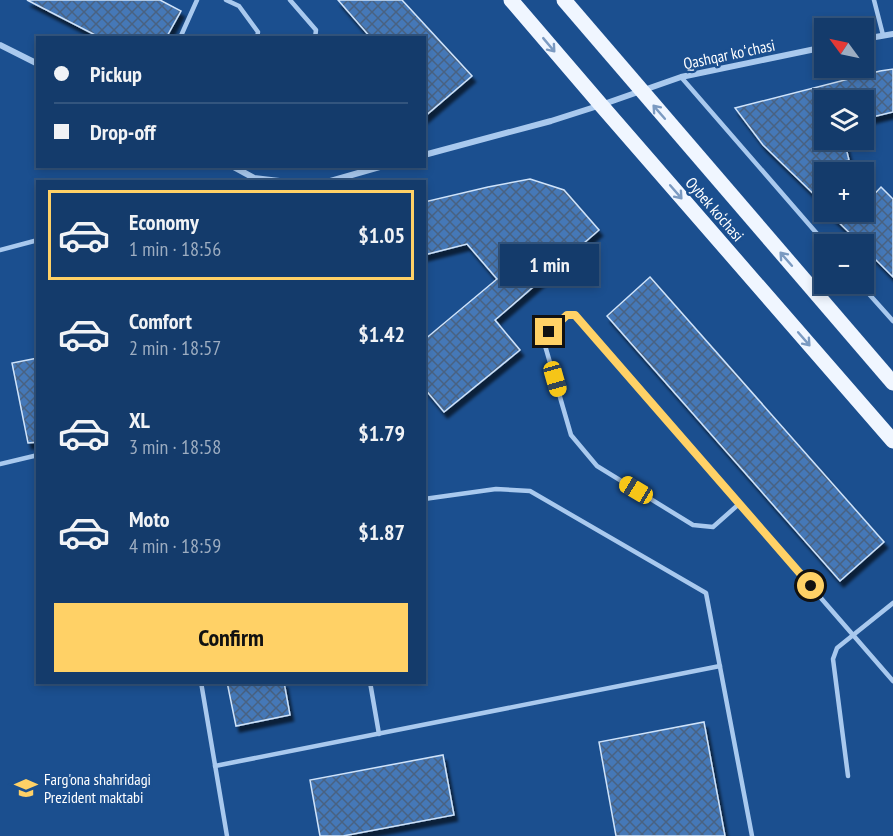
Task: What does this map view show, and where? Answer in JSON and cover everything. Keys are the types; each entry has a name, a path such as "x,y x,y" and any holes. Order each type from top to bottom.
{"main road":[{"name":"Oybek ko‘chasi","path":"511,0 893,441"},
{"name":"Oybek ko‘chasi","path":"564,0 893,383"}],"street":[{"path":"874,37 893,34"},
{"path":"0,45 36,63"},
{"name":"Qashqar koʻchasi","path":"426,154 551,121 681,78 814,49"},
{"path":"236,168 254,178 265,180"},
{"path":"334,180 375,168"}],"lane":[{"path":"181,36 197,0"},
{"path":"226,0 239,6 258,32 257,36"},
{"path":"290,0 316,30 315,36"},
{"path":"874,0 883,35"},
{"path":"681,78 817,234"},
{"path":"250,180 254,178"},
{"path":"0,250 36,241"},
{"path":"869,294 893,321"},
{"path":"739,504 713,527 693,525 597,466 571,435 544,342 549,332 567,315 575,315 893,681"},
{"path":"0,464 36,455"},
{"path":"426,499 496,489 530,491 706,593 752,836"},
{"path":"848,776 833,659 837,648 893,603"},
{"path":"215,766 720,666"},
{"path":"201,684 227,836"},
{"path":"370,684 379,734"}],"building":[{"path":"27,0 160,0 181,11 167,36 97,36"},
{"path":"338,0 402,0 472,76 426,115 426,36 369,36"},
{"path":"893,69 893,112 874,117 874,90 814,90 814,150 846,150 849,160 814,162 814,194 763,145 735,108 853,78 874,78 874,73"},
{"path":"530,179 564,190 599,230 495,320 520,350 444,412 426,390 426,338 497,279 467,244 426,254 426,202"},
{"path":"881,187 893,199 893,277 874,258 874,234 851,234 838,222 874,222 874,194"},
{"path":"650,277 884,542 840,581 607,316"},
{"path":"36,358 36,442 28,443 12,363"},
{"path":"227,684 284,684 290,715 236,726"},
{"path":"704,722 725,836 616,836 599,742"},
{"path":"443,755 454,815 343,836 320,836 310,780"}],"place":[{"name":"Farg'ona shahridagi Prezident maktabi","path":"26,788"}],"route":[{"path":"549,332 567,315 575,315 811,586"}]}
